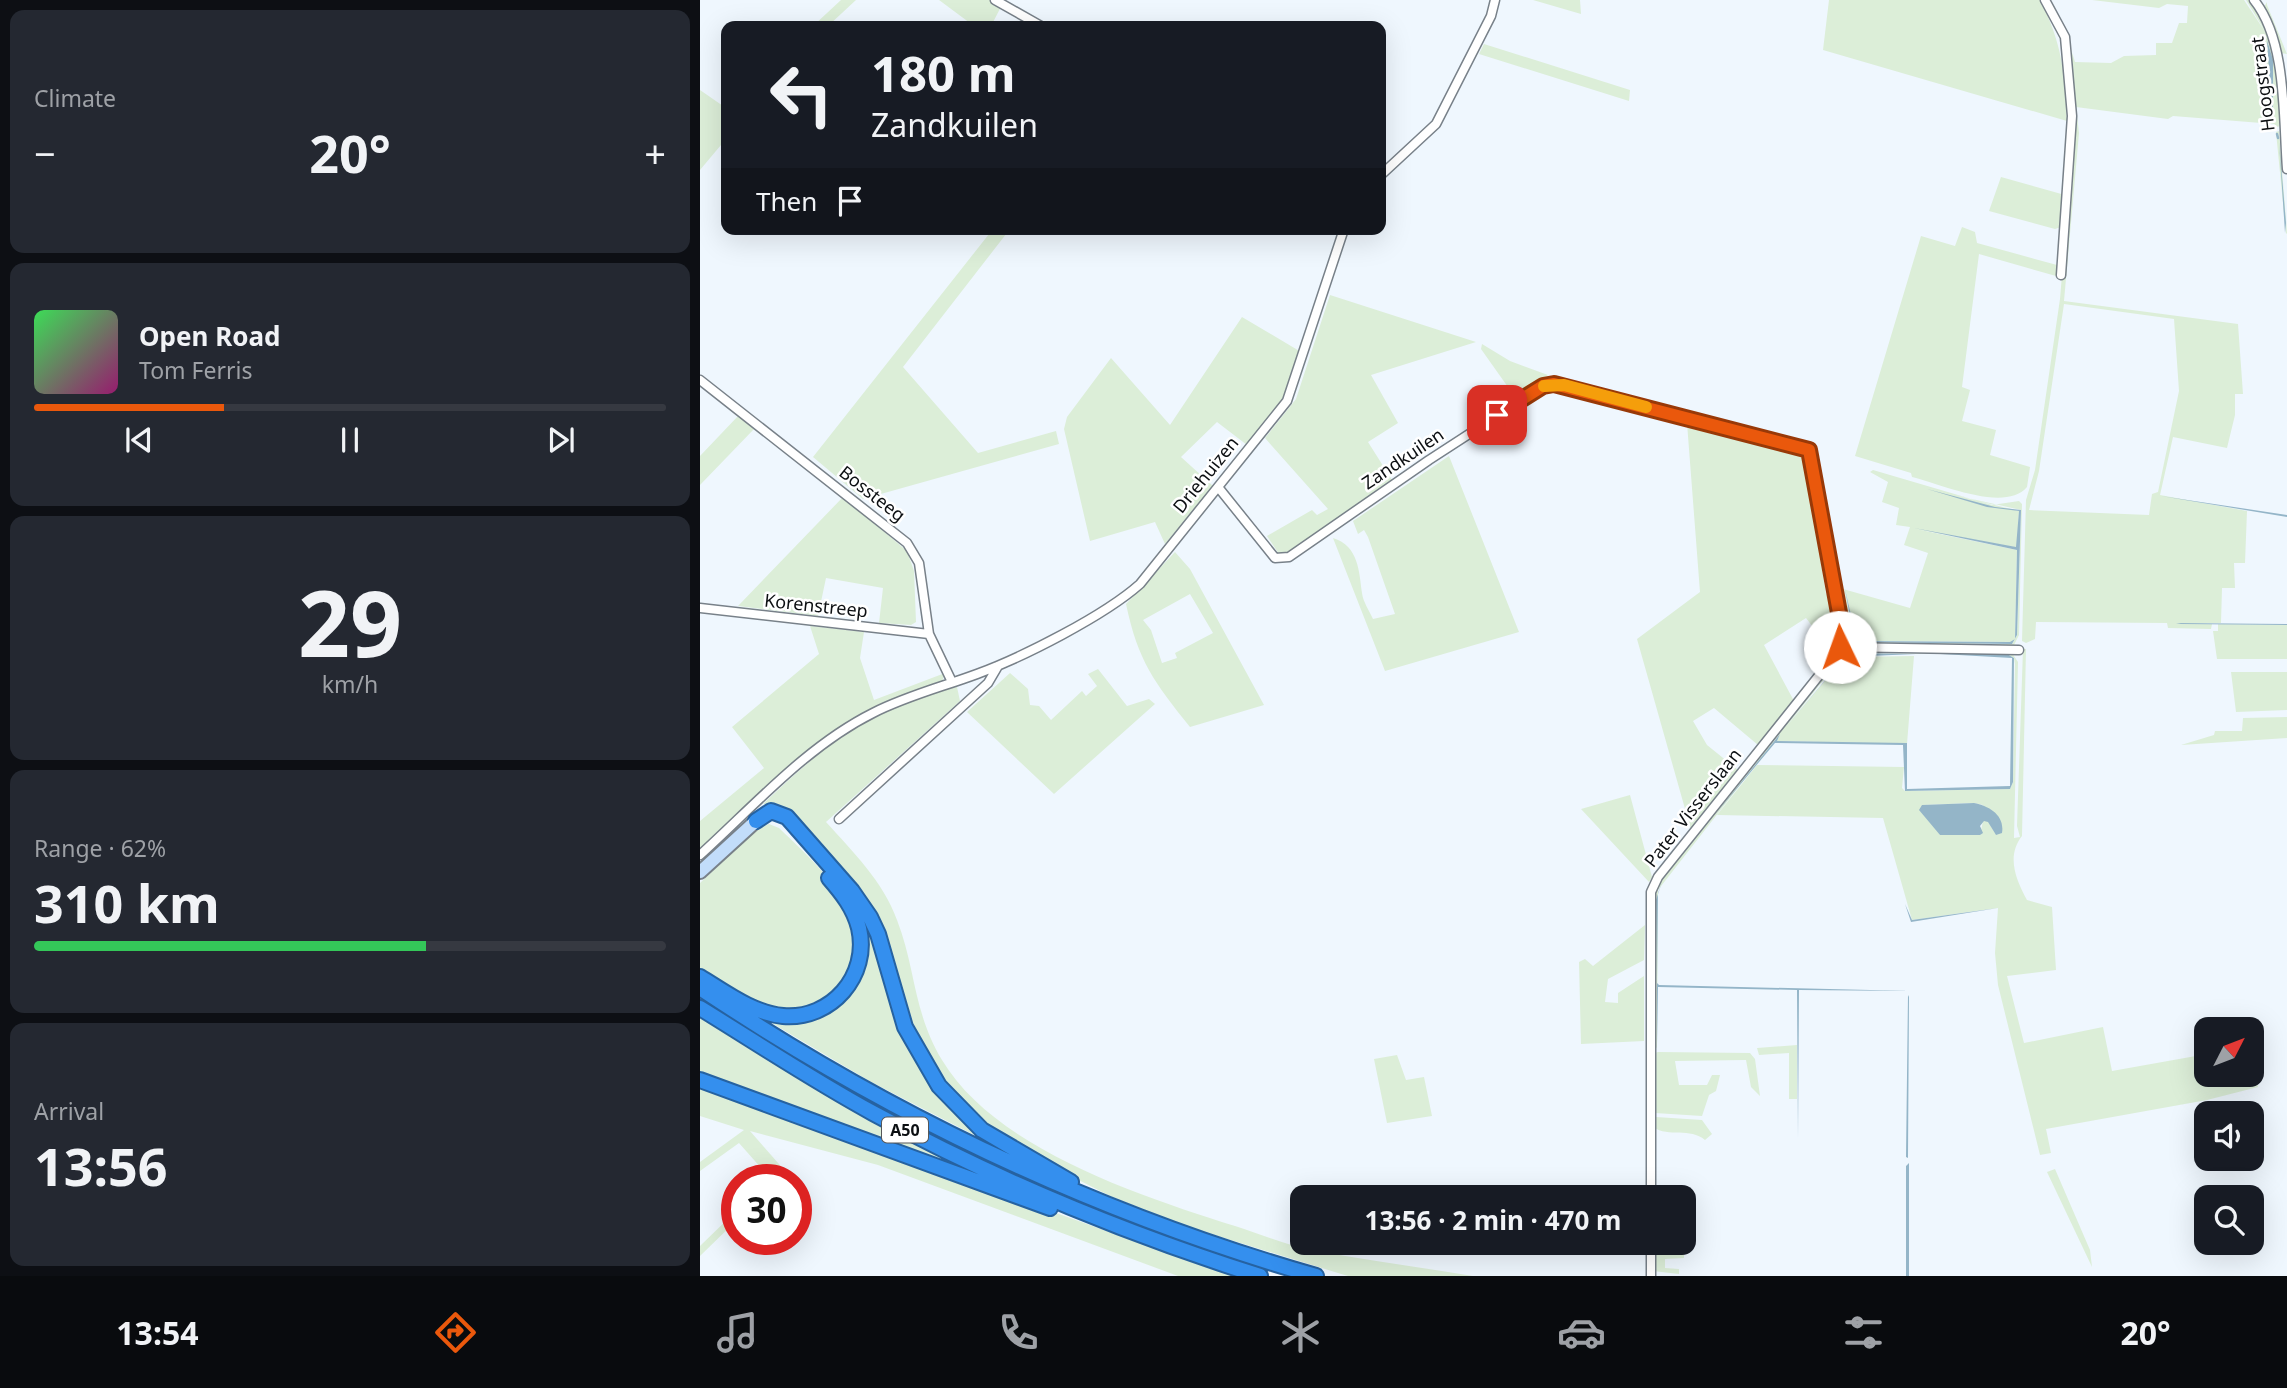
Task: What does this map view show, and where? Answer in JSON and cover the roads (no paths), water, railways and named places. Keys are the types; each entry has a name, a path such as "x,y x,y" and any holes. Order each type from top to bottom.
{"highway":[{"name":"A50","path":"756,821 771,811 787,817 862,904 878,934 910,1040 953,1103 994,1138 1065,1178 1104,1205"},
{"path":"700,977 758,1010 793,1016 815,1012 832,1003 847,987 856,971 861,939 849,904 779,823 769,817 756,821"},
{"name":"A50","path":"700,988 875,1096 955,1138 1104,1205 1228,1250 1316,1276"},
{"name":"A50","path":"700,1007 871,1112 1007,1179 1122,1228 1260,1276"},
{"name":"A50","path":"700,1080 1099,1225 1122,1228"}],"main road":[{"path":"700,872 756,821"}],"street":[{"path":"995,0 1032,21"},
{"path":"1386,170 1436,124 1474,52 1495,0"},
{"path":"2045,0 2065,37 2072,128 2061,275"},
{"name":"Hoogstraat","path":"2255,0 2267,16 2276,40 2287,169"},
{"name":"Driehuizen","path":"700,855 800,764 848,727 891,705 998,666 1121,601 1140,584 1280,412 1291,394 1342,235"},
{"name":"Bossteeg","path":"700,380 907,543 919,563 929,634 953,682"},
{"name":"Zandkuilen","path":"1218,487 1275,558 1289,557 1429,460 1543,386 1564,385 1809,450 1842,629 1840,647"},
{"name":"Korenstreep","path":"700,608 929,634"},
{"path":"1840,647 2019,650"},
{"name":"Pater Visserslaan","path":"1651,1185 1650,900 1654,884 1840,647"},
{"name":"Driehuizen","path":"839,819 988,683 998,666"},
{"path":"1651,1255 1651,1276"}],"water":[{"path":"2267,40 2273,60 2273,117 2272,116"},
{"path":"2279,142 2286,223 2285,233"},
{"path":"1927,489 1995,507 2021,510 2015,639 2017,550 1914,528 2016,547 2019,511 1987,507"},
{"path":"2161,496 2287,515 2287,517"},
{"path":"1845,589 1857,641 2010,642 2015,639 2012,644 1850,642 1854,639"},
{"path":"2176,623 2287,624 2287,625 2181,624"},
{"path":"1848,653 1916,654 1845,657 1785,728"},
{"path":"1923,653 2007,654 2014,658 2013,782 2010,789 1905,791 1903,745 1775,743 1714,816 1780,734 1777,741 1907,743 1907,789 2010,786 2012,658"},
{"path":"1974,803 1995,812 2001,821 2002,833 1996,835 1988,822 1984,821 1980,826 1983,833 1980,835 1940,835 1919,810 1922,805"},
{"path":"1658,894 1657,977 1656,900"},
{"path":"1905,904 1912,920 1998,908 1911,922"},
{"path":"1657,983 1911,991 1799,990 1798,1139 1797,990 1658,987 1657,1044"},
{"path":"1908,995 1909,997 1908,1158 1906,1157"},
{"path":"1909,1163 1909,1276 1906,1276 1906,1166"}],"waterway":[{"path":"2277,134 2278,138"}]}
